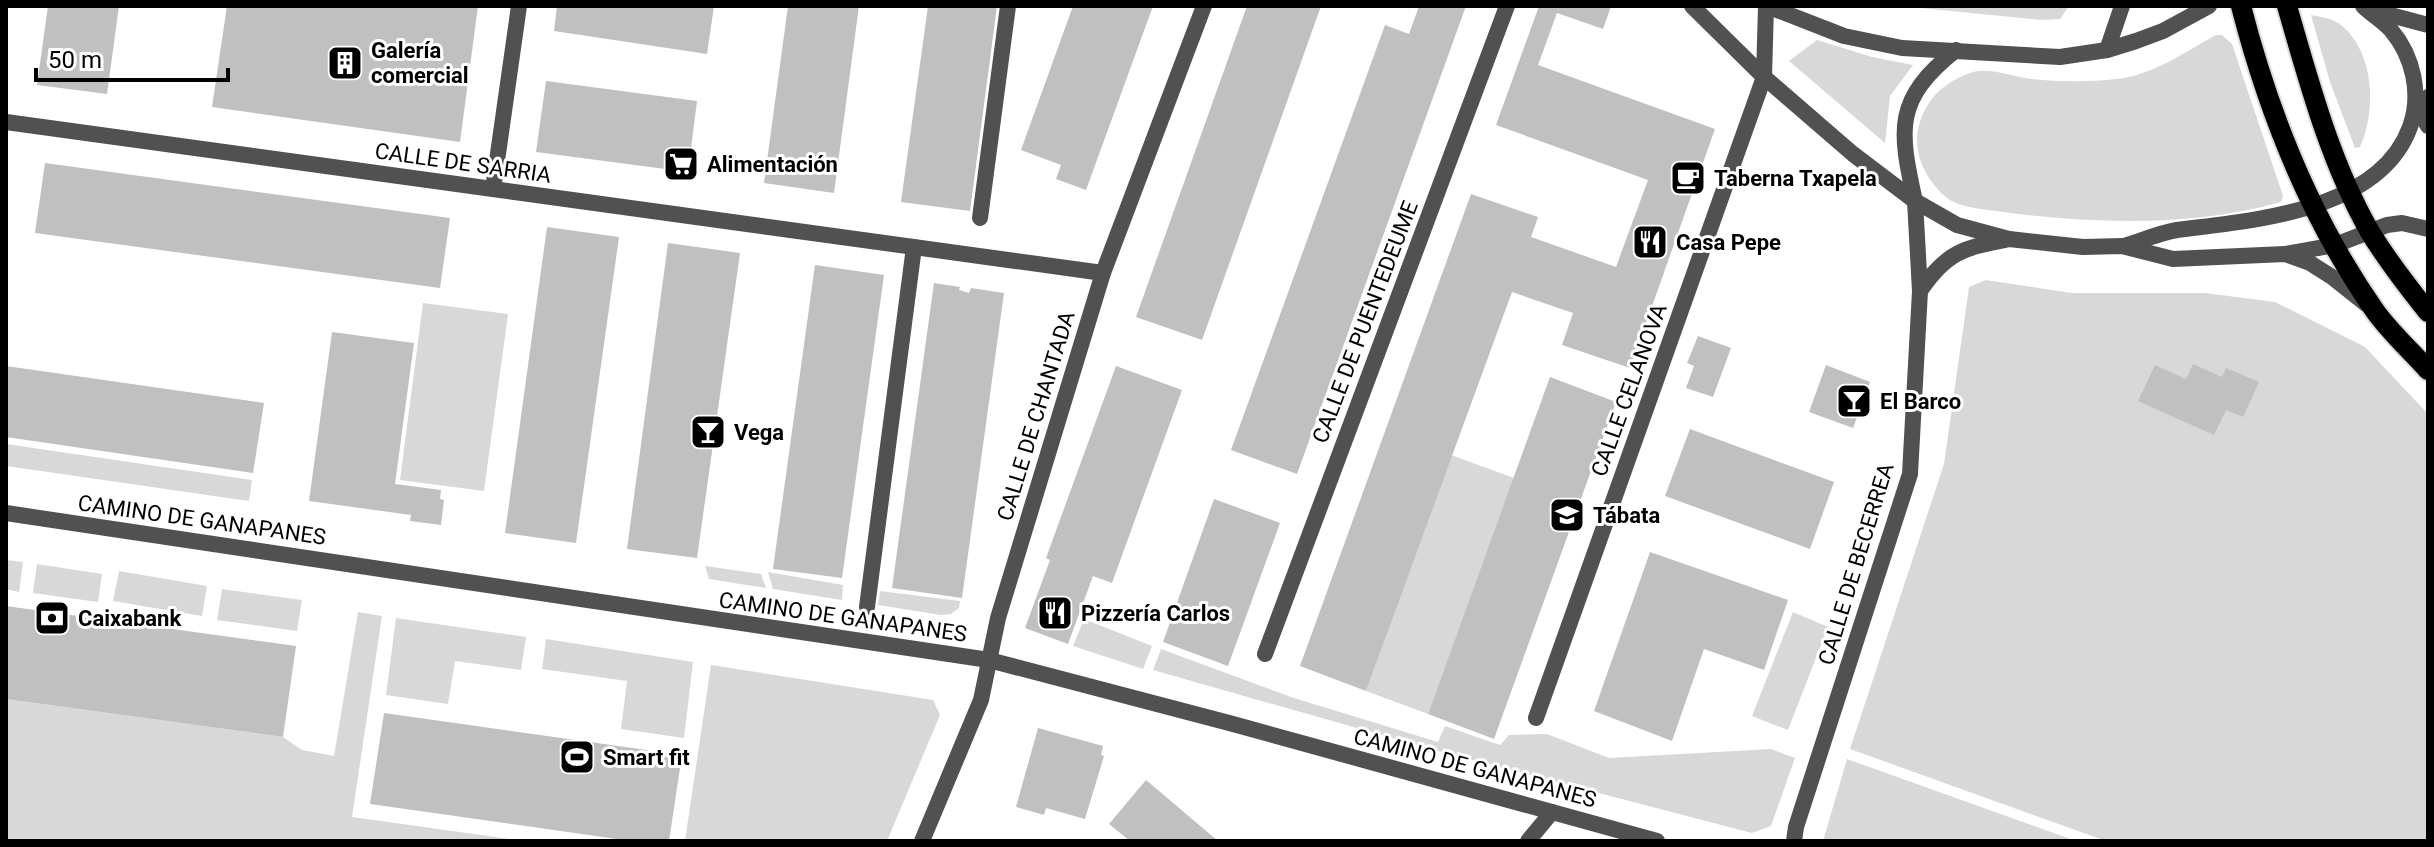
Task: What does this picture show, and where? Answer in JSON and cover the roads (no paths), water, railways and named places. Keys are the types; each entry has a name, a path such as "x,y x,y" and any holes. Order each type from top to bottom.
{"main road":[{"path":"2241,6 2277,126 2312,207 2376,313 2428,370"},
{"path":"2287,6 2318,111 2351,191 2370,231 2428,312"}],"street":[{"path":"493,189 519,6"},
{"path":"980,218 1008,6"},
{"name":"CALLE DE CHANTADA","path":"922,841 981,700 998,618 1103,273 1204,6"},
{"name":"CALLE DE PUENTEDEUME","path":"1265,654 1507,6"},
{"path":"1692,6 1764,77 1853,154 1915,201 1957,225 2009,239 2083,247 2122,246 2173,231 2239,224 2312,207 2351,191 2370,179 2397,150 2423,102"},
{"path":"1766,6 1844,36 1902,48 2060,57 2107,50 2163,31 2209,6"},
{"name":"CALLE CELANOVA","path":"1536,718 1764,77 1766,6"},
{"path":"2107,50 2122,6"},
{"path":"2362,6 2428,25"},
{"path":"2362,6 2390,29 2406,53 2428,126"},
{"name":"CALLE DE BECERREA","path":"1794,841 1910,474 1920,291 1915,201 1903,144 1905,119 1911,100 1929,71 1956,50"},
{"name":"CALLE DE SARRIA","path":"6,122 1103,273"},
{"path":"2122,246 2173,259 2285,254 2335,245 2402,223 2428,229"},
{"path":"1920,291 1933,272 1965,248 2009,239"},
{"path":"867,607 914,247"},
{"path":"2285,254 2310,263 2332,277 2376,313"},
{"name":"CAMINO DE GANAPANES","path":"6,513 989,660 1657,841"},
{"path":"1528,841 1552,812"}],"place":[{"name":"Galería comercial","path":"345,63"},
{"name":"Alimentación","path":"681,164"},
{"name":"Taberna Txapela","path":"1688,178"},
{"name":"Casa Pepe","path":"1650,242"},
{"name":"El Barco","path":"1854,401"},
{"name":"Vega","path":"708,432"},
{"name":"Tábata","path":"1567,515"},
{"name":"Pizzería Carlos","path":"1055,613"},
{"name":"Caixabank","path":"52,618"},
{"name":"Smart fit","path":"577,757"}]}
